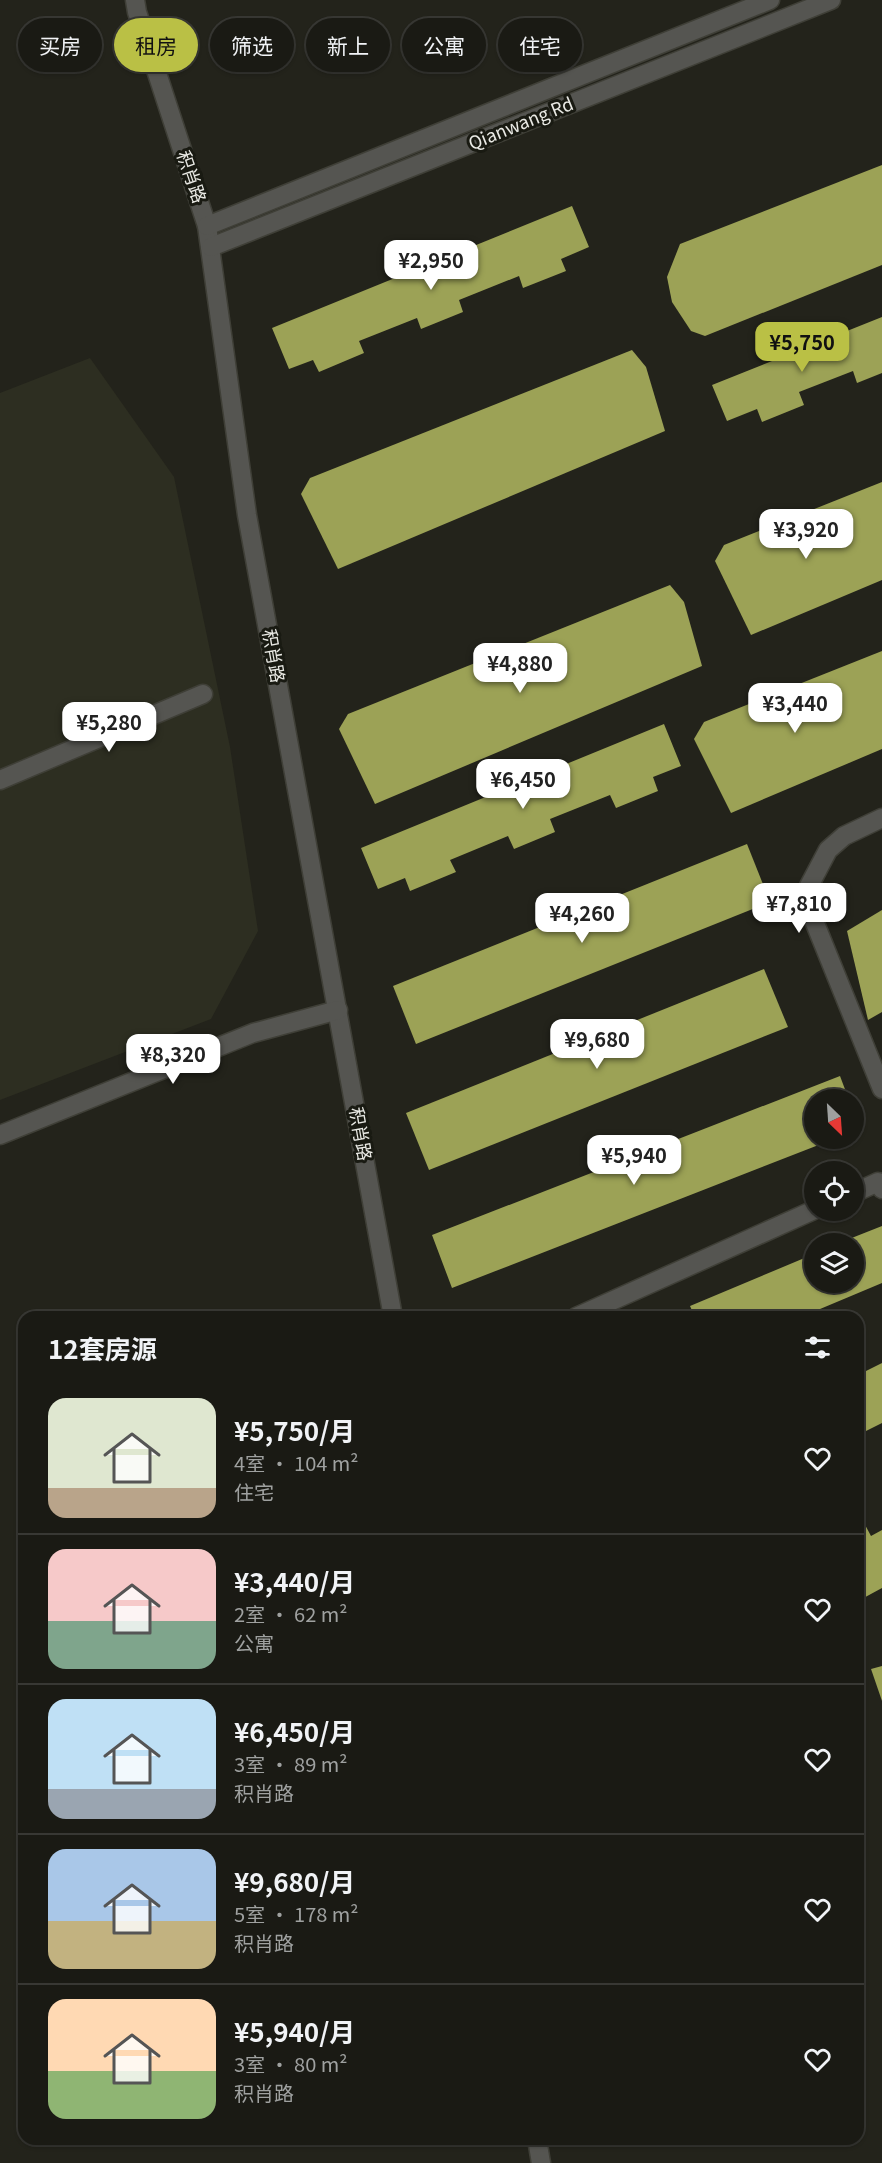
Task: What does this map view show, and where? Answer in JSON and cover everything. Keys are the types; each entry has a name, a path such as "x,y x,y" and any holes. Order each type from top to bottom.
{"street":[{"name":"积肖路","path":"135,0 207,226 247,515 392,1311"},
{"name":"Qianwang Rd","path":"207,226 770,0"},
{"name":"Qianwang Rd","path":"211,247 831,0"},
{"path":"0,780 203,694"},
{"path":"882,818 843,836 828,850 809,886 808,906 882,1089"},
{"path":"0,1135 253,1033 338,1010"},
{"path":"864,1188 878,1182 882,1189"},
{"path":"589,1311 804,1214"},
{"path":"538,2145 541,2163"}],"shaded area":[{"path":"90,358 174,477 230,747 258,931 211,1019 0,1100 0,393"}],"building":[{"path":"882,165 882,265 705,336 691,331 672,302 667,277 680,244"},
{"path":"572,206 589,247 561,259 566,271 523,288 519,276 459,300 463,312 421,329 417,318 359,341 364,353 319,372 313,360 289,369 272,328"},
{"path":"882,317 882,373 857,383 853,371 799,392 804,405 762,422 757,409 727,421 712,385"},
{"path":"632,350 646,367 665,431 338,569 301,494 310,478"},
{"path":"882,482 882,580 751,635 715,561 724,545"},
{"path":"670,585 684,602 702,666 375,804 339,729 348,714"},
{"path":"882,651 882,749 731,813 694,739 704,722"},
{"path":"664,724 681,766 653,777 658,791 616,808 610,795 550,819 555,832 514,849 508,836 450,860 456,872 410,891 405,878 378,889 361,848"},
{"path":"747,844 770,902 416,1044 393,986"},
{"path":"882,910 882,1012 868,1020 847,931"},
{"path":"764,969 788,1027 429,1170 406,1113"},
{"path":"840,1076 845,1089 807,1089"},
{"path":"804,1090 804,1149 808,1149 452,1288 432,1235"},
{"path":"882,1226 882,1283 864,1291 864,1233"},
{"path":"804,1258 804,1293 858,1293 815,1311 692,1311 690,1306"},
{"path":"882,1363 882,1423 864,1432 864,1372"},
{"path":"864,1523 871,1536 882,1530 882,1588 864,1598"},
{"path":"882,1666 882,1701 871,1669"}]}
